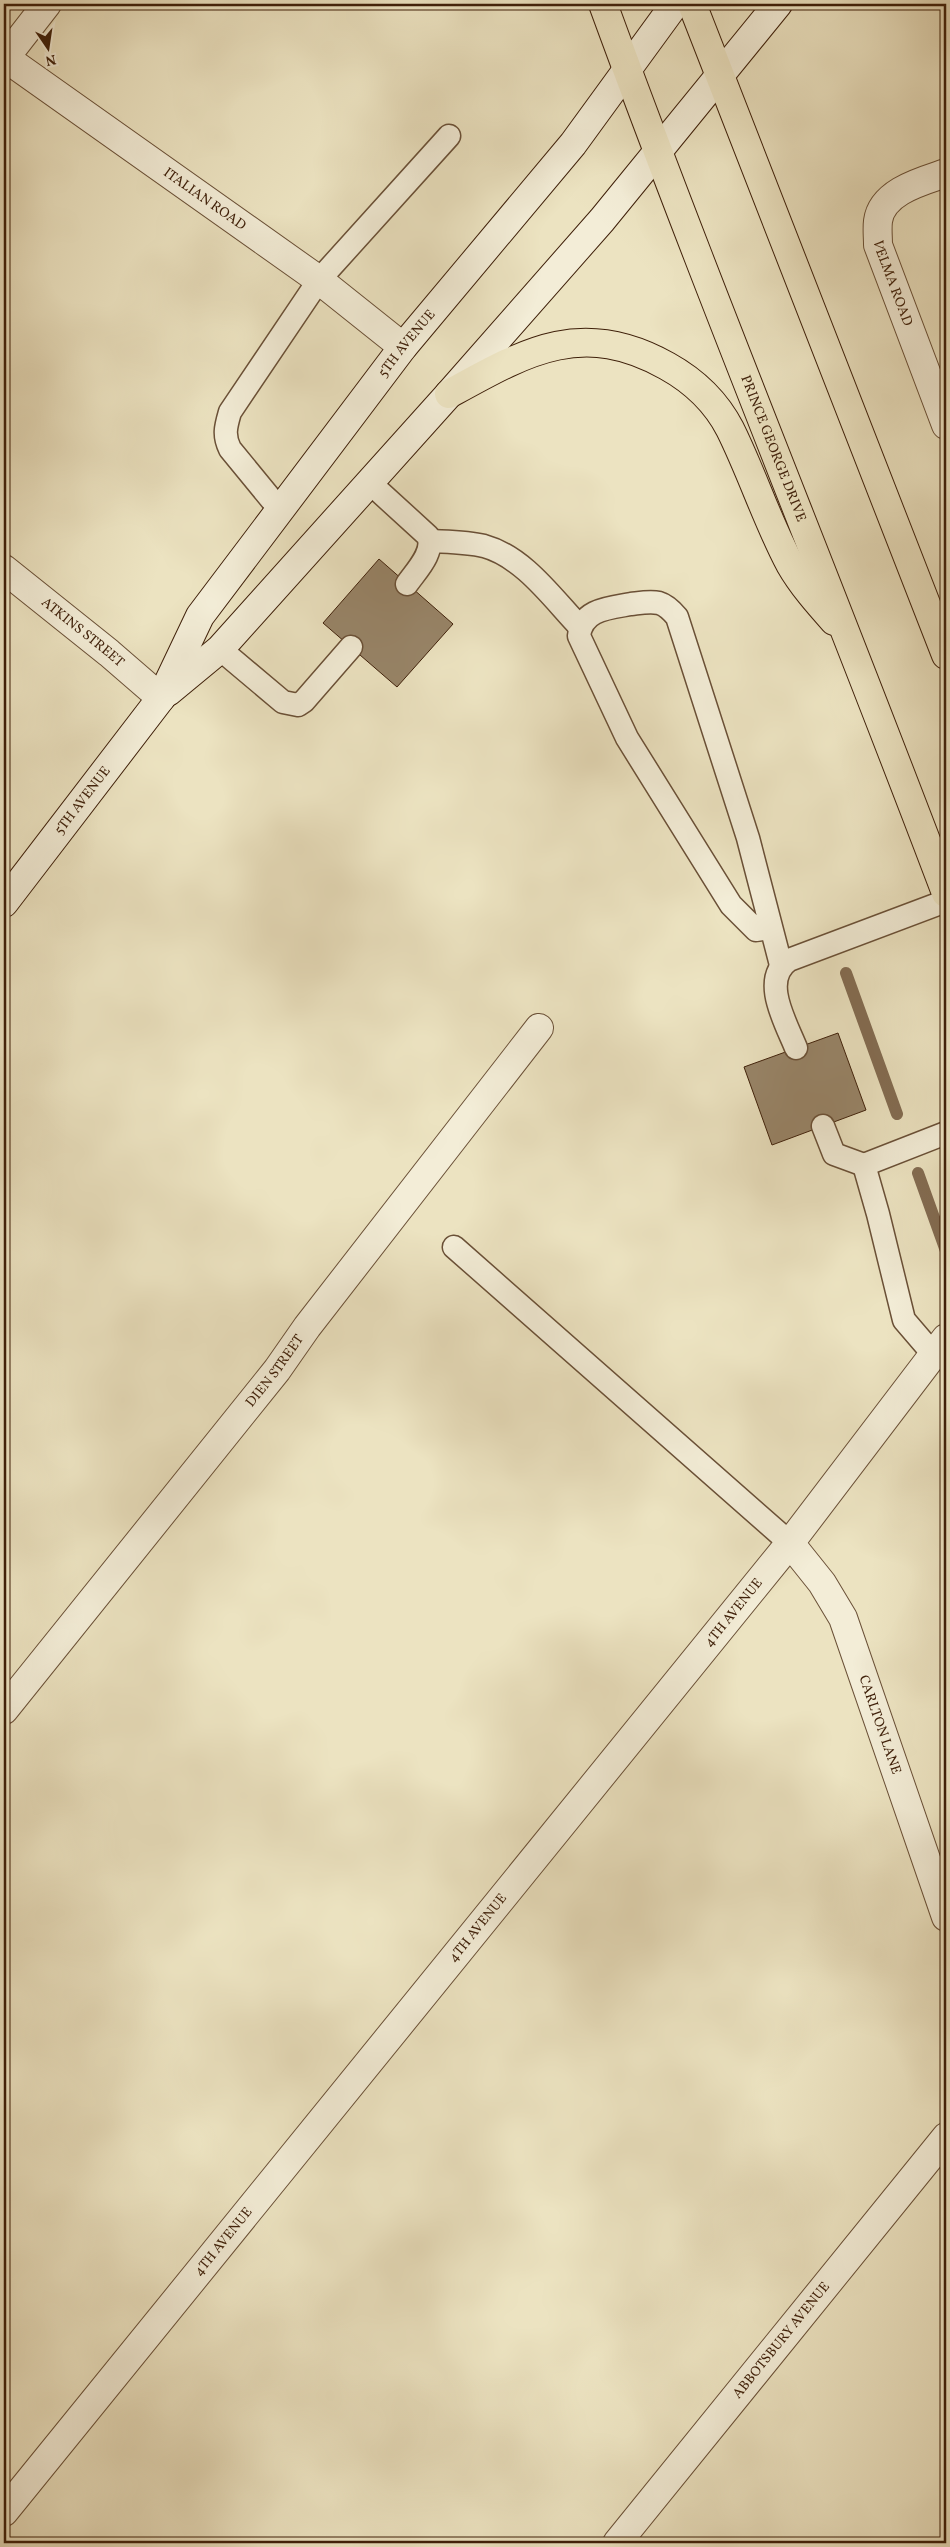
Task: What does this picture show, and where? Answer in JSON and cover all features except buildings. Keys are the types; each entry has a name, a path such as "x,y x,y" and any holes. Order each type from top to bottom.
{"main road":[{"name":"PRINCE GEORGE DRIVE","path":"603,4 658,153 851,642 946,893"},
{"path":"692,4 946,656"},
{"path":"449,394 511,360 563,344 606,343 642,352 677,372 698,387 714,404 730,428 790,563 819,604 851,642"}],"street":[{"path":"4,58 47,4"},
{"name":"5TH AVENUE","path":"4,903 161,698 200,616 403,347 573,144 675,4"},
{"name":"5TH AVENUE","path":"161,698 220,649 370,483 658,153 778,4"},
{"name":"ITALIAN ROAD","path":"4,58 319,280 403,347"},
{"name":"VELMA ROAD","path":"946,174 914,185 890,199 878,219 878,245 886,270 946,425"},
{"name":"ATKINS STREET","path":"4,569 109,653 161,698"},
{"name":"DIEN STREET","path":"4,1710 277,1370 308,1327 539,1028"},
{"name":"4TH AVENUE","path":"4,2512 790,1543 940,1346"},
{"name":"CARLTON LANE","path":"790,1543 822,1583 843,1618 946,1917"},
{"name":"ABBOTSBURY AVENUE","path":"617,2543 946,2137"}],"lane":[{"path":"280,510 230,449 225,439 225,428 235,403 319,280 449,136"},
{"path":"370,483 428,536 430,541 427,555 407,584"},
{"path":"430,541 484,546 505,555 521,566 580,628"},
{"path":"770,928 756,930 731,905 627,738 582,646 579,636 580,628 588,616 602,609 646,602 659,603 669,608 677,617 748,838 781,965"},
{"path":"220,649 284,702 298,705 304,701 351,647"},
{"path":"796,1048 777,998 776,973 781,965 789,960 946,901"},
{"path":"823,1126 834,1154 864,1165 946,1133"},
{"path":"864,1165 904,1320 940,1346"},
{"path":"454,1247 790,1543"}],"waterway":[{"path":"846,973 897,1114"},
{"path":"918,1173 946,1251"}]}
